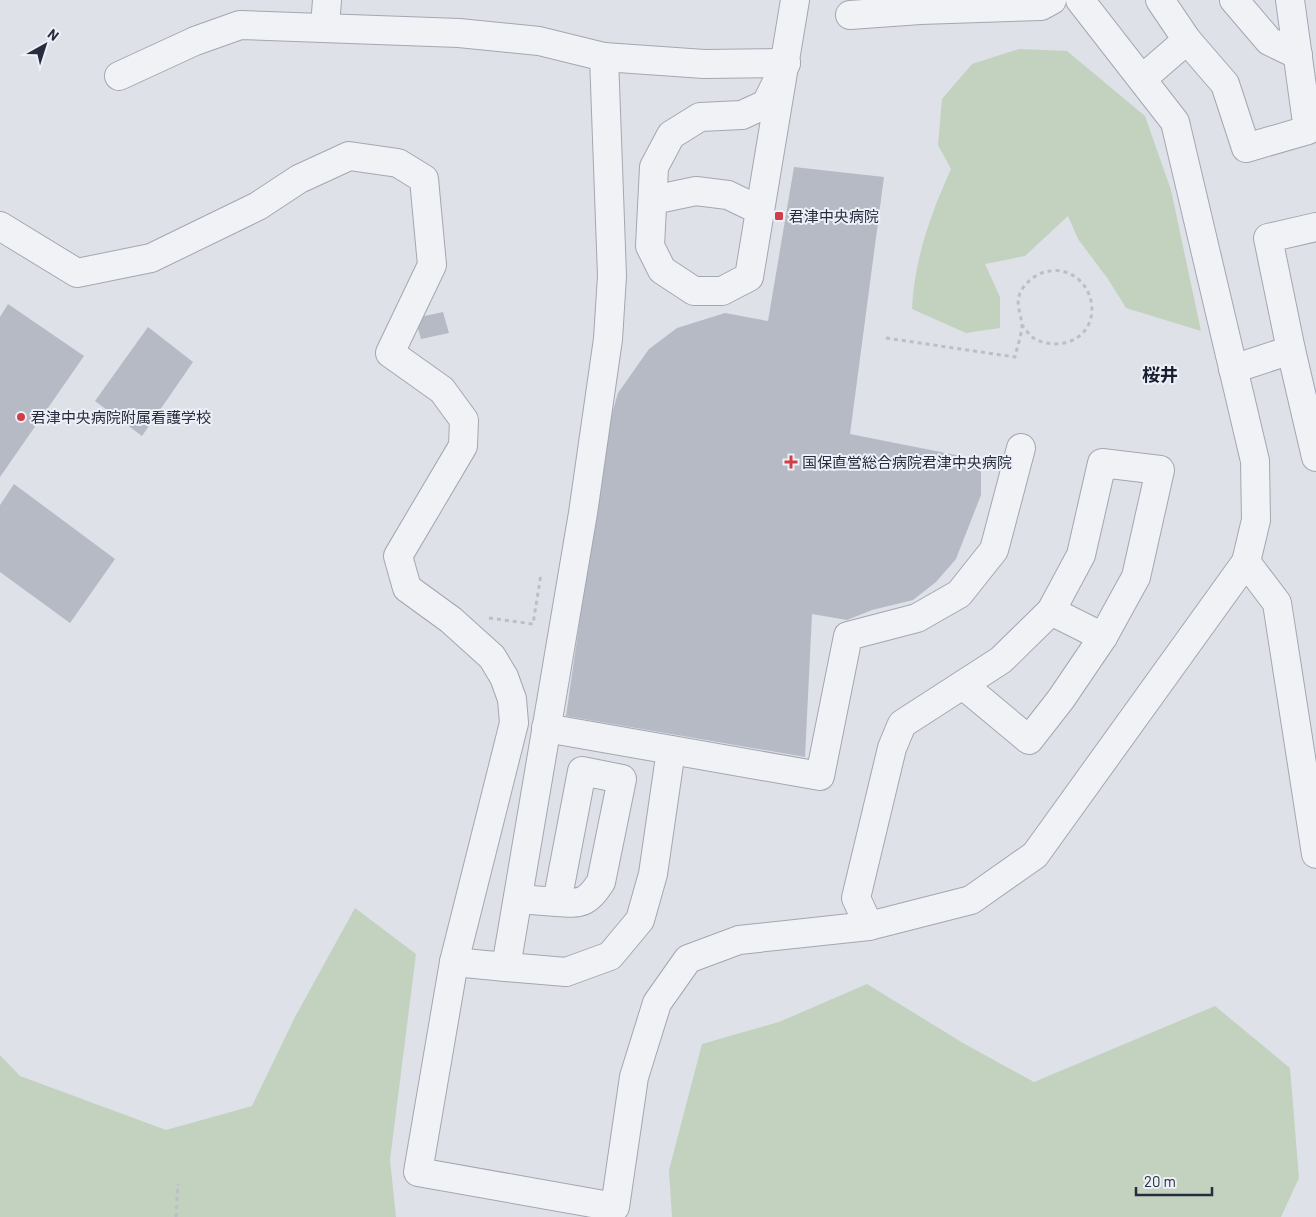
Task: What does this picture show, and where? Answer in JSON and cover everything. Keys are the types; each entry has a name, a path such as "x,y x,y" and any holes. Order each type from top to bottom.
{"street":[{"path":"325,27 327,0"},
{"path":"786,63 766,104 742,115 700,117 671,135 654,167 650,246 662,270 694,291 722,291 749,277 786,63 795,0"},
{"path":"850,14 925,5 1040,6 1052,0"},
{"path":"0,226 77,273 152,258 258,206 299,179 349,156 398,163 424,179 432,265 390,353 442,390 464,420 464,446 398,556 407,588 451,620 492,657 504,677 512,699 514,723 454,962 418,1172 615,1207 634,1077 657,1003 688,959 739,940 869,926 971,900 1035,855 1246,562 1256,520 1255,461 1175,122 1080,0"},
{"path":"1160,0 1186,40 1225,84 1246,148 1308,130 1290,0"},
{"path":"1234,0 1269,41 1298,55"},
{"path":"119,76 195,40 240,25 459,33 539,41 604,57 704,64 786,63"},
{"path":"1142,80 1186,40"},
{"path":"506,967 583,513 608,339 612,276 604,57"},
{"path":"653,200 696,191 728,195 760,210"},
{"path":"1316,227 1268,238 1291,350 1316,457"},
{"path":"1233,369 1291,350"},
{"path":"546,728 820,776 848,636 917,618 959,594 994,550 1021,448"},
{"path":"869,926 856,898 892,748 902,724 1001,660 1051,611 1081,555 1102,463 1160,470 1136,577 1103,637 1062,699 1029,740 963,685"},
{"path":"1246,562 1277,603 1316,854"},
{"path":"1051,611 1103,637"},
{"path":"454,962 566,972 610,956 640,920 653,874 671,750"},
{"path":"518,898 557,902"}],"path":[{"path":"886,338 1015,357 1022,325 1018,309 1020,293 1030,279 1044,272 1061,271 1077,277 1087,290 1092,306 1089,322 1079,336 1065,344 1048,345 1033,338 1022,325"},
{"path":"481,617 533,624 541,574"},
{"path":"176,1217 178,1184"}],"green space":[{"path":"1019,49 1067,51 1145,116 1171,190 1201,331 1126,308 1108,279 1078,239 1068,216 1025,256 985,264 1000,297 1000,328 966,333 912,309 916,273 925,237 951,169 938,145 942,99 972,64"},
{"path":"355,908 416,954 390,1160 396,1217 0,1217 0,1055 20,1076 166,1130 252,1106 295,1017"},
{"path":"867,984 963,1043 1034,1082 1215,1006 1290,1068 1299,1178 1281,1217 672,1217 669,1170 702,1044 779,1022"}],"building":[{"name":"国保直営総合病院君津中央病院","path":"794,167 884,177 850,434 981,460 981,495 956,559 936,582 913,600 872,610 847,620 812,614 805,757 566,716 607,431 618,393 649,349 677,328 725,313 768,321"},
{"name":"君津中央病院附属看護学校","path":"8,304 84,356 0,477 0,317"},
{"path":"443,312 449,333 421,339 415,318"},
{"path":"148,327 193,362 142,436 95,401"},
{"path":"14,484 115,559 70,623 0,572 0,505"}],"place":[{"name":"君津中央病院","path":"779,216"},
{"name":"君津中央病院附属看護学校","path":"21,417"},
{"name":"国保直営総合病院君津中央病院","path":"791,462"}],"district":[{"name":"桜井","path":"1160,374"}]}
